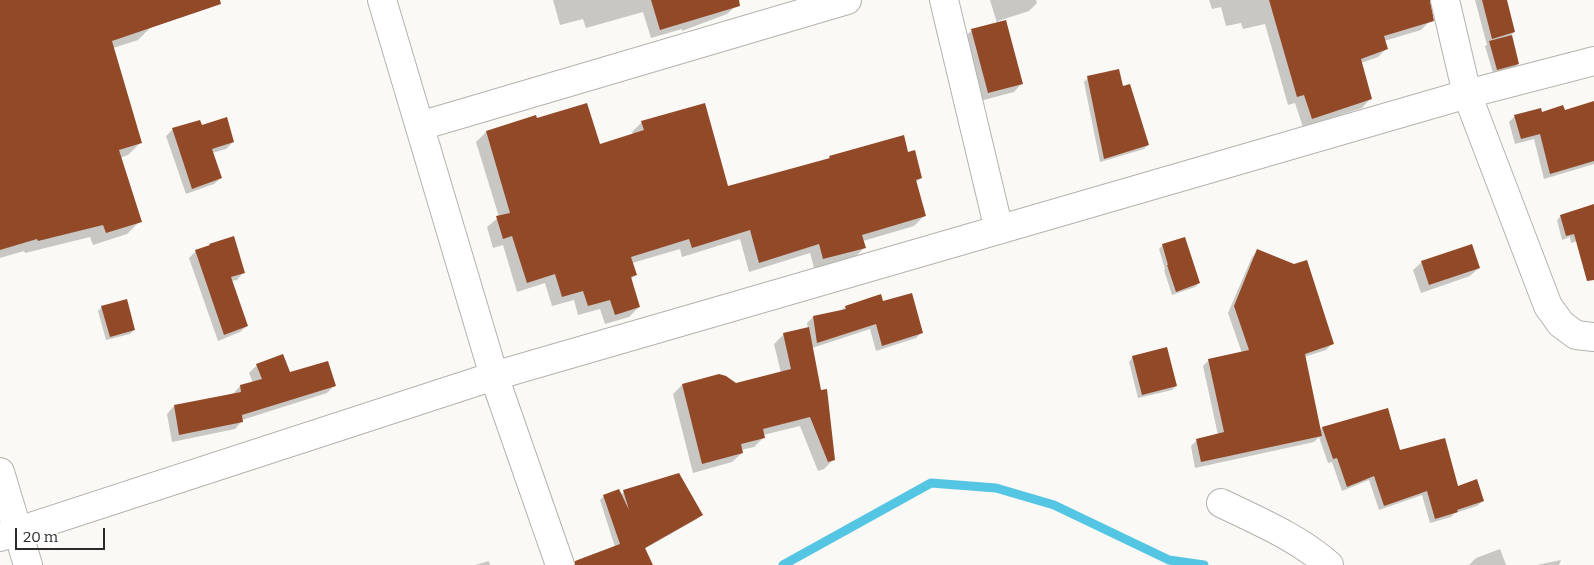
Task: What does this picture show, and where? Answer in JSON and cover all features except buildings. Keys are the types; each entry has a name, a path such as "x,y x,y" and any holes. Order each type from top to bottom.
{"street":[{"path":"382,0 494,376 560,565"},
{"path":"420,126 847,0"},
{"path":"944,0 999,230"},
{"path":"1445,0 1468,94 1548,306 1561,324 1576,335 1594,337"},
{"path":"9,534 494,376 1468,94 1594,61"},
{"path":"0,472 9,534 28,565"},
{"path":"1221,503 1290,536 1329,565"}],"waterway":[{"path":"783,565 931,483 996,488 1054,505 1169,560 1204,565"}]}
